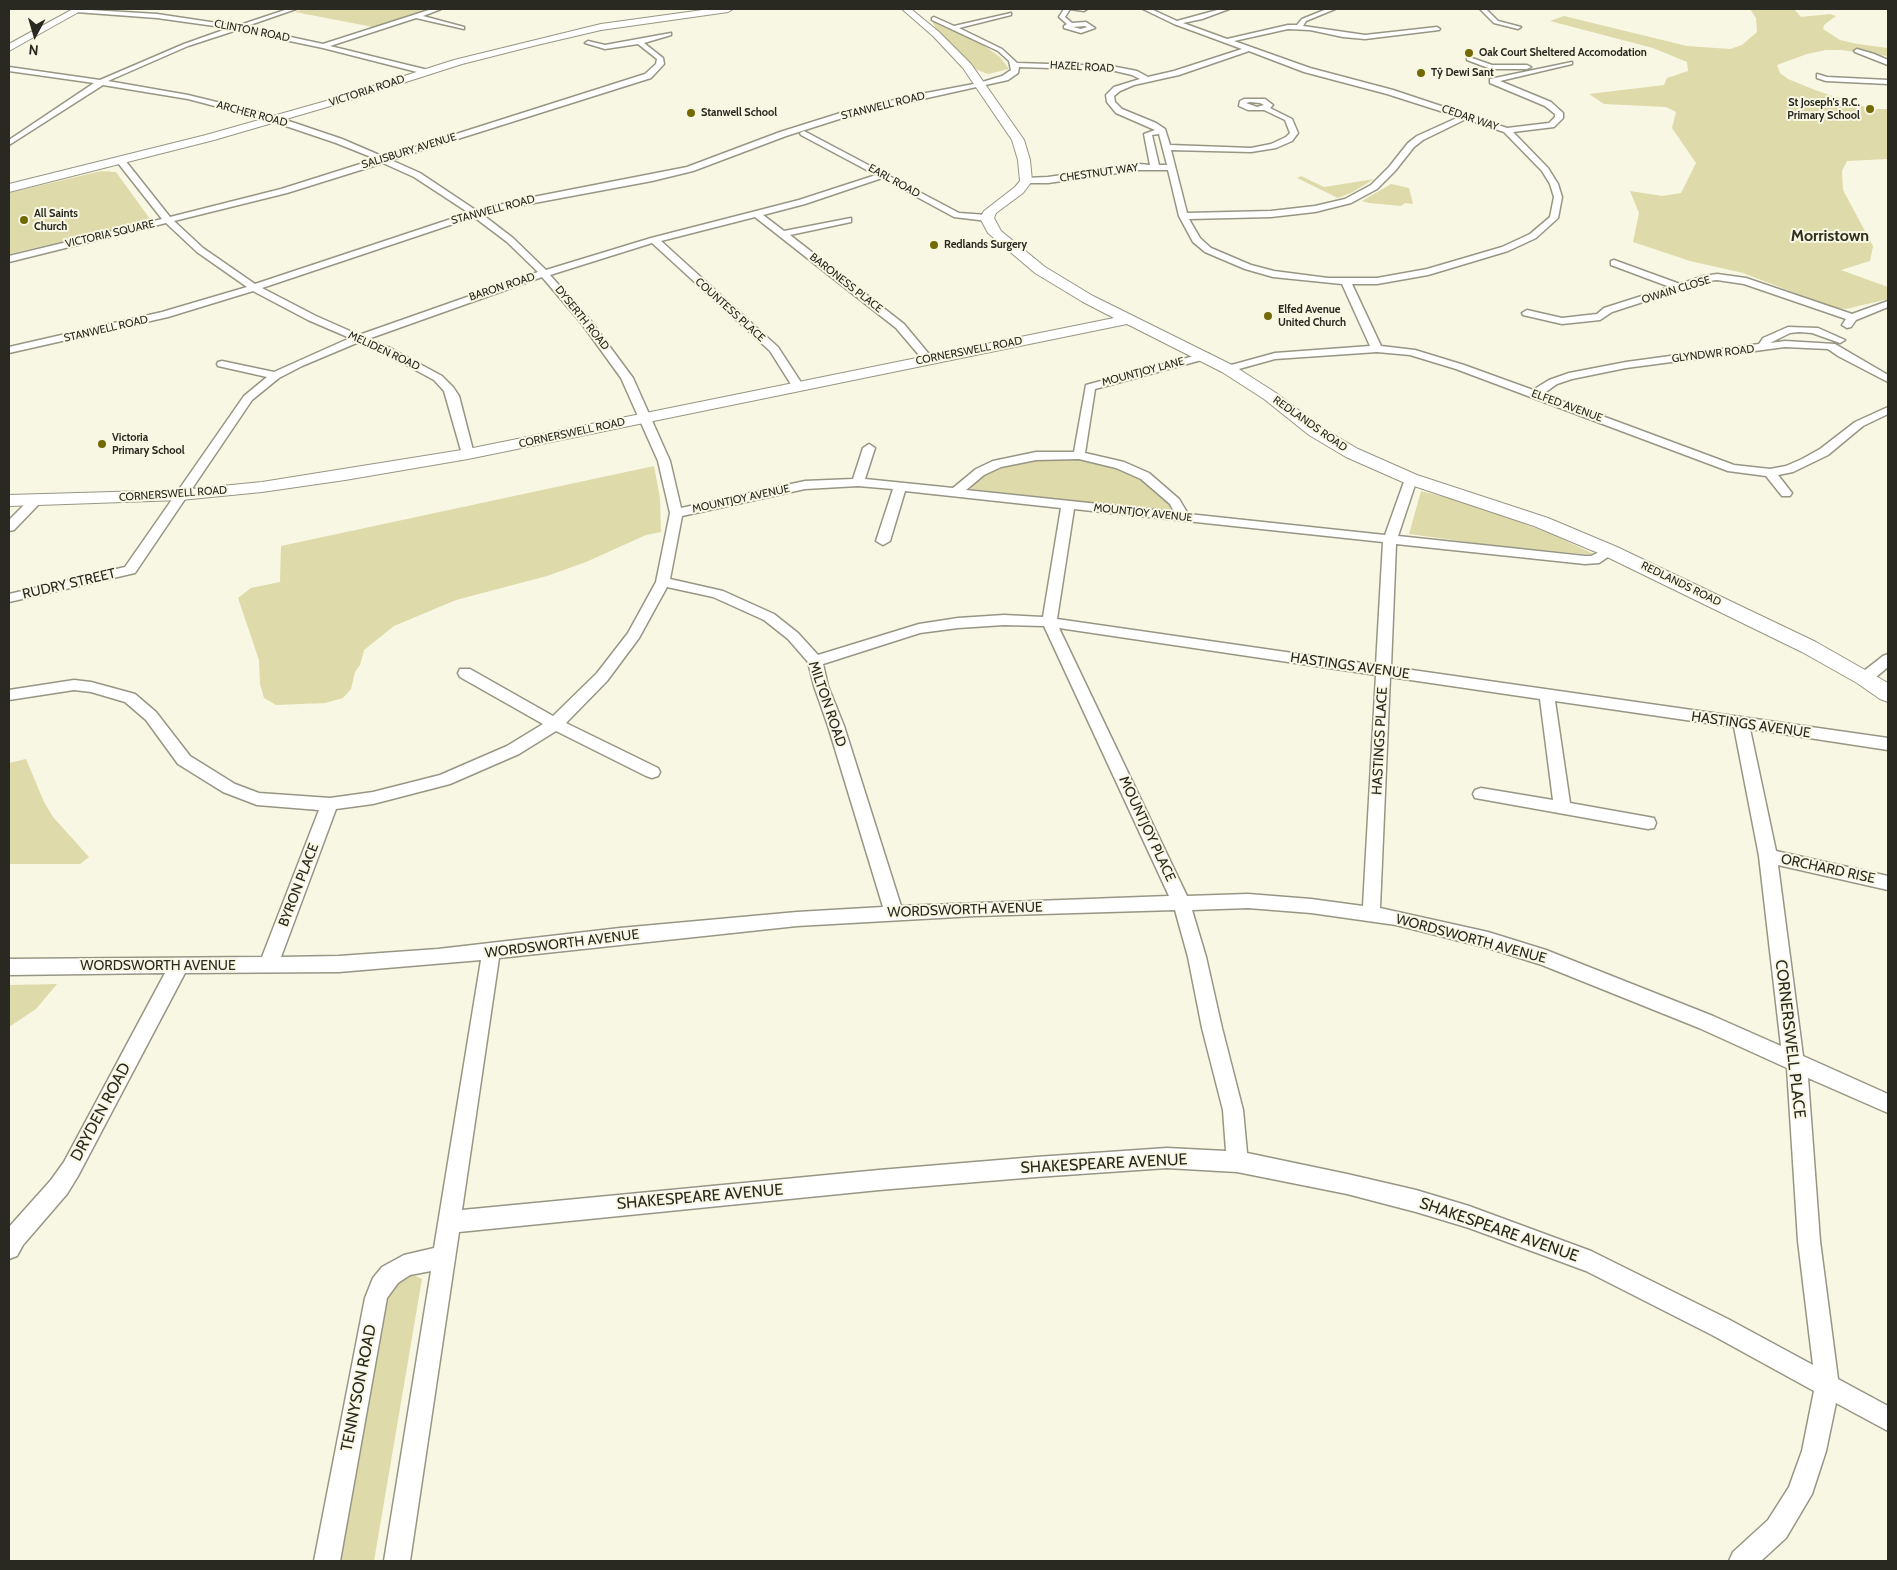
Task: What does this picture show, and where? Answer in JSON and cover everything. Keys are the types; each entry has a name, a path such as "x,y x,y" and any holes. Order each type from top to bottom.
{"main road":[{"name":"REDLANDS ROAD","path":"1610,551 1809,647 1865,678 1888,694"}],"street":[{"path":"9,48 78,9"},
{"name":"CLINTON ROAD","path":"78,9 142,14 236,28 323,46 425,72"},
{"path":"142,14 162,9"},
{"path":"9,143 102,81 161,55 293,9"},
{"path":"323,46 438,9"},
{"name":"VICTORIA ROAD","path":"9,188 121,162 275,120 501,50 568,34 728,9"},
{"path":"906,9 936,34 972,74 1020,144 1027,174 1026,181 1019,190 991,211 987,218"},
{"path":"1067,9 1062,16 1070,24"},
{"path":"1072,9 1084,9"},
{"name":"CEDAR WAY","path":"1146,9 1176,23 1227,42 1319,73 1390,92 1507,130 1545,170 1554,184 1558,197 1557,208 1554,218 1549,223 1519,244 1474,259 1407,277 1346,282 1312,280 1273,274 1230,260 1196,240 1183,216 1162,130"},
{"path":"1176,23 1200,18 1226,9"},
{"path":"1300,27 1304,20 1332,9"},
{"path":"1484,9 1494,9"},
{"path":"1484,9 1496,22 1518,27"},
{"path":"953,28 1009,14"},
{"path":"414,16 462,28"},
{"path":"934,19 1000,50 1015,68 991,76 972,74"},
{"path":"1227,42 1280,28 1300,27 1343,36 1365,37 1437,29"},
{"path":"588,43 605,47 639,42 669,34"},
{"name":"SALISBURY AVENUE","path":"168,220 284,191 648,76 660,64 660,58 639,42"},
{"path":"1162,130 1119,111 1110,95 1117,89 1146,79 1176,73 1249,49"},
{"path":"1857,51 1872,54 1888,63"},
{"path":"1469,59 1491,66 1532,67 1540,70"},
{"path":"1532,67 1551,62"},
{"path":"1507,130 1552,125 1559,118 1559,113 1548,104 1493,81 1570,63"},
{"name":"HAZEL ROAD","path":"1015,68 1112,68 1134,73 1146,79"},
{"name":"STANWELL ROAD","path":"9,350 164,315 255,288 477,213 562,193 652,178 690,169 783,134 853,112 1005,78 1015,68"},
{"name":"ARCHER ROAD","path":"9,69 102,81 188,97 275,120 339,141 417,175 477,213"},
{"path":"1820,76 1826,79 1888,82"},
{"path":"1167,147 1251,150 1273,146 1289,139 1294,133 1288,119 1265,108"},
{"path":"1183,216 1279,214 1315,209 1348,201 1374,187 1420,138 1466,116"},
{"path":"1155,167 1148,134 1162,130"},
{"name":"EARL ROAD","path":"804,132 957,216 987,218"},
{"name":"VICTORIA SQUARE","path":"9,259 168,220 121,162"},
{"name":"CHESTNUT WAY","path":"1026,181 1041,181 1139,167 1172,168"},
{"name":"BARON ROAD","path":"181,495 236,415 253,394 274,376 298,364 359,338 480,293 654,240 802,202 883,175"},
{"name":"DYSERTH ROAD","path":"477,213 510,240 544,273 580,315 621,369 645,418"},
{"name":"BARONESS PLACE","path":"757,214 900,326 928,359"},
{"name":"REDLANDS ROAD","path":"987,218 994,233 1040,270 1082,295 1228,369 1270,396 1332,441 1371,462 1411,479 1541,522 1610,551"},
{"name":"MELIDEN ROAD","path":"168,220 200,250 255,288 312,318 415,365 445,383 453,396 468,454"},
{"path":"783,234 848,220"},
{"name":"COUNTESS PLACE","path":"654,240 774,349 798,387"},
{"path":"1614,264 1683,288"},
{"name":"OWAIN CLOSE","path":"1527,313 1562,321 1600,318 1608,310 1683,288 1707,278 1737,279 1852,318"},
{"path":"1346,282 1377,349"},
{"path":"1764,347 1767,340 1794,329 1814,330 1835,342 1852,318 1888,304"},
{"name":"CORNERSWELL ROAD","path":"9,501 181,495 288,484 468,454 1130,319"},
{"name":"GLYNDWR ROAD","path":"1535,394 1553,382 1569,376 1626,365 1764,347 1835,342 1842,354 1888,379"},
{"name":"ELFED AVENUE","path":"1228,369 1275,356 1377,349 1402,351 1430,357 1535,394 1732,468 1770,473 1789,469 1806,462 1824,452 1859,424 1888,410"},
{"name":"MOUNTJOY LANE","path":"1079,455 1090,387 1205,356"},
{"path":"222,364 274,376"},
{"path":"9,695 38,689 74,685 117,693 139,704 151,716 184,760 229,788 257,799 292,803 330,804 372,798 444,780 513,750 555,724 607,670 634,635 663,582 676,513 664,462 645,418"},
{"path":"858,482 869,448"},
{"path":"956,492 980,472 997,464 1036,456 1079,455 1120,465 1146,476 1175,502 1184,518"},
{"path":"1770,473 1786,493"},
{"path":"1390,539 1411,479"},
{"name":"MOUNTJOY AVENUE","path":"676,513 805,485 858,482 1585,560 1594,560 1610,551"},
{"path":"883,540 900,487"},
{"path":"130,570 181,495"},
{"path":"9,527 36,500"},
{"path":"1049,622 1068,505"},
{"name":"HASTINGS PLACE","path":"1371,914 1390,539"},
{"name":"RUDRY STREET","path":"9,598 130,570"},
{"name":"MILTON ROAD","path":"663,582 718,594 769,617 793,636 815,661 821,686 836,726 894,913"},
{"name":"HASTINGS AVENUE","path":"815,661 929,627 1004,620 1049,622 1888,744"},
{"name":"MOUNTJOY PLACE","path":"1049,622 1181,902 1197,957 1212,1028 1233,1110 1237,1162"},
{"path":"1865,678 1888,659"},
{"path":"465,673 555,724 652,772"},
{"path":"1547,694 1562,808"},
{"name":"CORNERSWELL PLACE","path":"1741,724 1768,856 1791,1048 1798,1072 1809,1241 1827,1386 1814,1451 1799,1494 1777,1529 1742,1561"},
{"path":"1481,794 1648,823"},
{"name":"BYRON PLACE","path":"268,966 330,804"},
{"name":"ORCHARD RISE","path":"1768,856 1888,882"},
{"name":"WORDSWORTH AVENUE","path":"9,967 340,964 491,952 716,926 894,913 1248,901 1371,914 1433,926 1546,958 1664,1004 1888,1104"},
{"path":"397,1561 491,952"},
{"name":"DRYDEN ROAD","path":"9,1248 15,1237 59,1187 71,1169 179,966"},
{"name":"SHAKESPEARE AVENUE","path":"448,1222 870,1181 1081,1164 1166,1158 1237,1162 1329,1180 1407,1199 1470,1217 1591,1262 1658,1295 1888,1419"},
{"name":"TENNYSON ROAD","path":"326,1561 376,1298 381,1286 390,1275 404,1266 420,1261 443,1258"}],"shaded area":[{"path":"304,9 431,9 373,27 295,12"},
{"path":"1750,9 1794,9 1801,17 1830,14 1836,16 1824,25 1823,29 1840,40 1888,48 1888,56 1826,50 1807,54 1777,65 1780,73 1788,79 1815,90 1871,109 1888,109 1888,159 1847,161 1842,171 1843,190 1873,246 1870,261 1841,270 1888,287 1888,299 1846,309 1834,308 1743,273 1690,261 1633,242 1639,213 1630,191 1662,196 1681,193 1696,163 1672,128 1676,112 1666,107 1604,104 1589,94 1664,85 1667,78 1688,71 1687,62 1653,48 1550,21 1564,16 1687,46 1730,49 1742,45 1757,32 1756,18"},
{"path":"932,21 980,43 1000,57 1009,69 988,74 975,69 936,29"},
{"path":"101,171 116,172 150,219 141,223 9,254 9,193"},
{"path":"1301,176 1324,187 1374,179 1353,192 1338,198 1297,178"},
{"path":"1391,184 1409,188 1413,204 1405,203 1401,206 1362,201"},
{"path":"1066,458 1112,465 1143,479 1170,504 1170,512 971,489 972,485 991,471 1033,459"},
{"path":"654,466 660,498 661,532 646,535 586,562 547,576 456,600 394,626 364,650 360,665 355,672 351,689 343,698 325,703 276,705 264,698 260,684 259,660 238,598 251,588 280,582 281,546"},
{"path":"1421,491 1472,504 1551,534 1596,555 1497,546 1409,534"},
{"path":"26,759 44,802 53,817 89,857 80,864 9,864 9,763"},
{"path":"57,984 36,1009 9,1027 9,985"},
{"path":"407,1276 416,1276 422,1279 374,1561 337,1561 387,1297 398,1280"}],"place":[{"name":"Oak Court Sheltered Accomodation","path":"1469,53"},
{"name":"Tŷ Dewi Sant","path":"1421,73"},
{"name":"St Joseph's R.C. Primary School","path":"1870,109"},
{"name":"Stanwell School","path":"691,113"},
{"name":"All Saints Church","path":"24,220"},
{"name":"Redlands Surgery","path":"934,245"},
{"name":"Elfed Avenue United Church","path":"1268,316"},
{"name":"Victoria Primary School","path":"102,444"}],"district":[{"name":"Morristown","path":"1830,236"}]}
